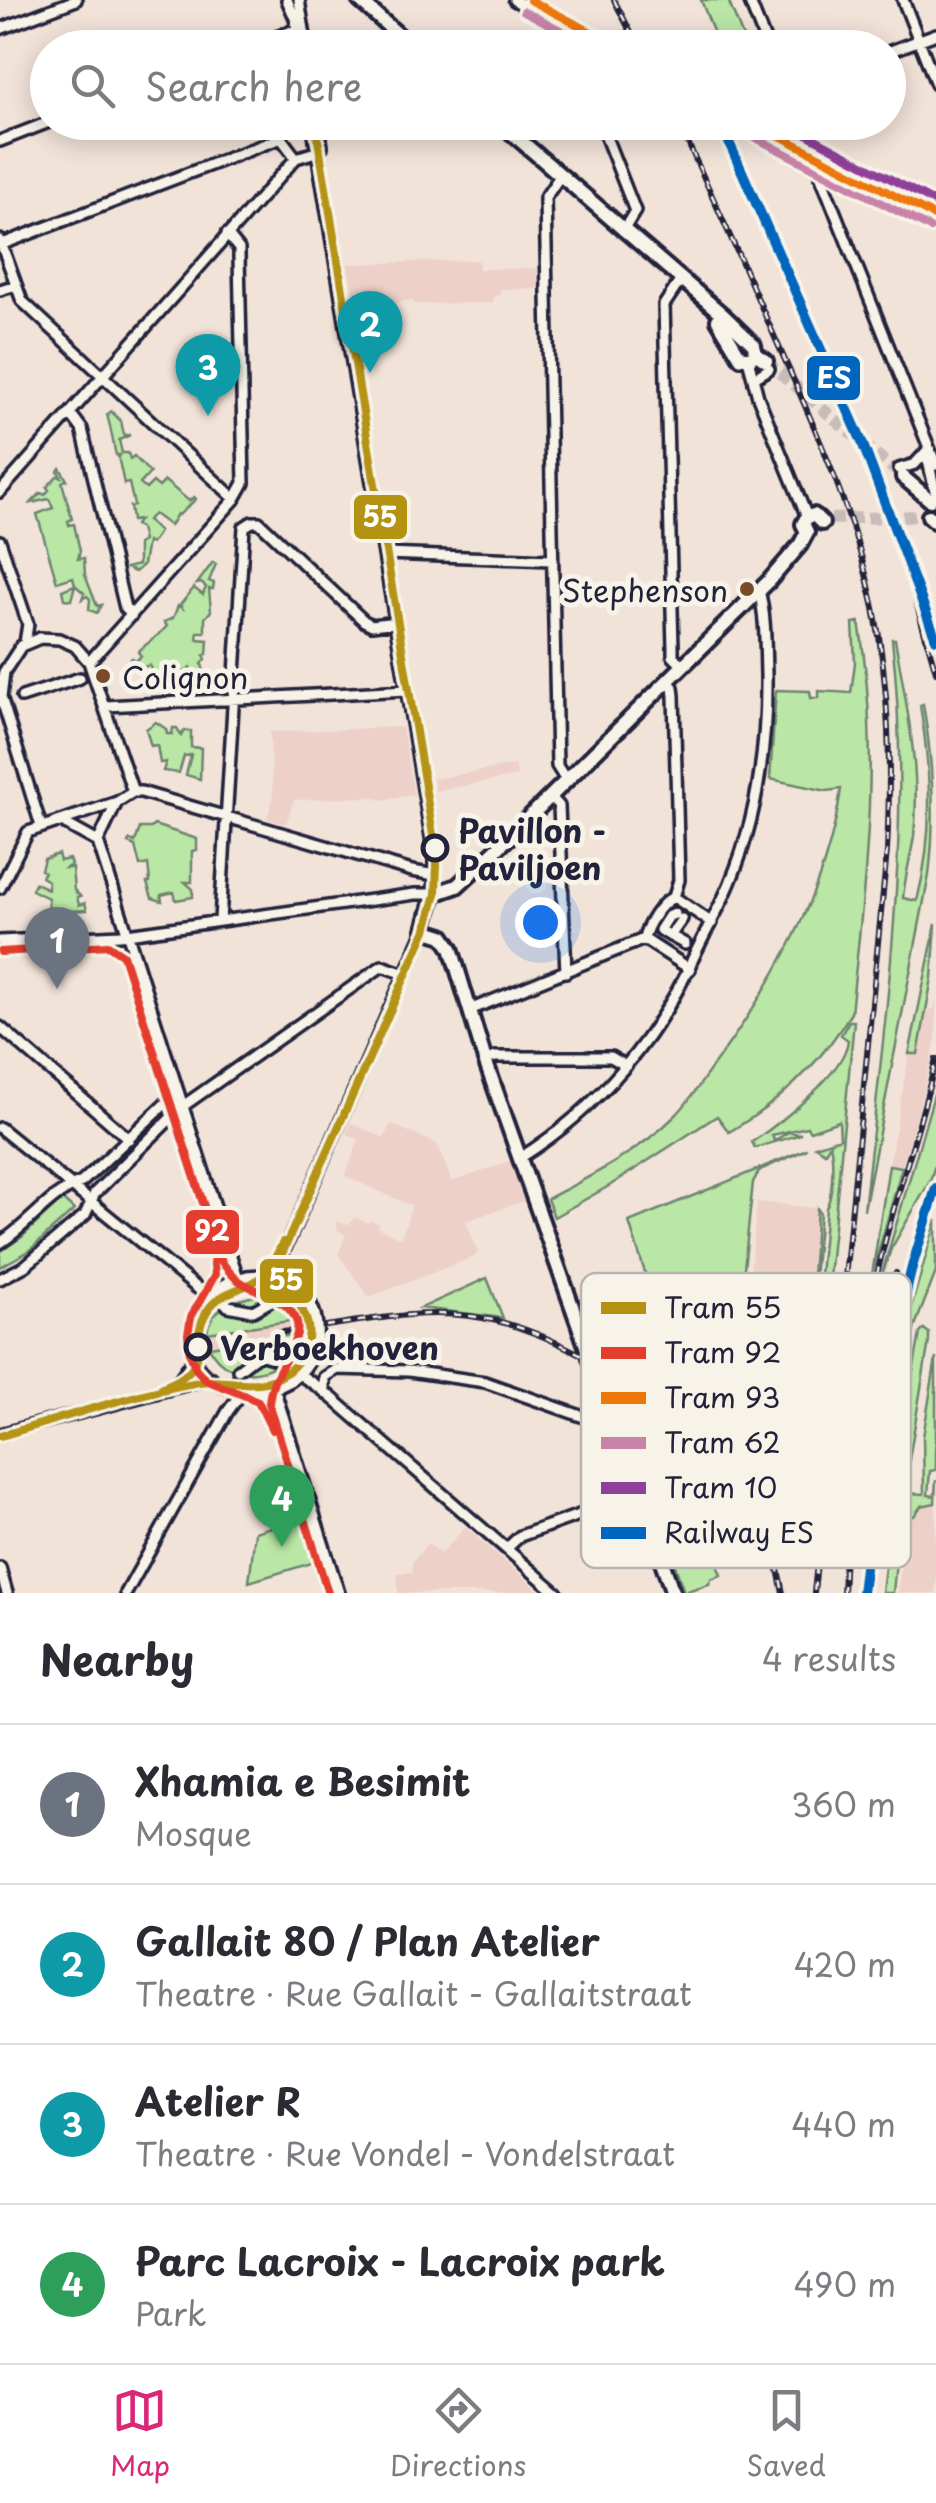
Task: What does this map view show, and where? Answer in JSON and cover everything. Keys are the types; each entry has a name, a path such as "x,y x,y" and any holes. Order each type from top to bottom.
{"street":[{"path":"0,29 76,0"},
{"path":"287,0 300,26"},
{"path":"299,0 301,30"},
{"path":"359,0 393,30"},
{"path":"514,0 564,30"},
{"path":"750,0 761,30"},
{"path":"903,0 936,84"},
{"path":"291,30 300,26"},
{"path":"906,46 936,34"},
{"path":"0,141 30,129"},
{"path":"235,500 27,306 0,243 275,140"},
{"path":"282,140 296,158"},
{"path":"274,1388 301,1358 310,1322 298,1299 277,1277 278,1260 424,930 436,875 320,170 318,140"},
{"path":"519,140 710,308 754,355 754,383"},
{"path":"607,140 635,210 623,231"},
{"path":"805,140 936,465"},
{"path":"807,140 936,208"},
{"path":"0,492 296,158 320,151"},
{"path":"813,158 936,222"},
{"path":"560,176 544,198 557,766 566,780"},
{"path":"89,662 235,500 244,483 239,256 234,240 227,234"},
{"path":"680,281 664,305 673,648 682,665"},
{"path":"0,290 16,285"},
{"path":"754,355 754,383 807,516 803,524 806,532"},
{"path":"70,414 82,429 126,608 132,616"},
{"path":"926,448 915,464 901,473 934,497"},
{"path":"926,448 934,497 928,518"},
{"path":"806,532 817,532 826,521 807,516"},
{"path":"220,920 243,530 248,523 256,522 364,621 372,625 396,622"},
{"path":"0,942 126,934 434,894 457,886 786,563 806,532"},
{"path":"0,541 28,624 40,638"},
{"path":"384,554 552,560"},
{"path":"520,1158 570,1120 626,1066 669,1007 712,923 744,846 761,774 766,702 765,612 759,590"},
{"path":"25,644 28,624"},
{"path":"41,826 0,697 8,663 25,644 40,638 60,639 74,646 89,662 132,792"},
{"path":"22,697 80,678"},
{"path":"667,681 674,696 679,880 674,897"},
{"path":"106,706 407,690"},
{"path":"0,888 28,832 117,802 132,792 412,872 436,875"},
{"path":"550,796 559,806 566,972"},
{"path":"117,802 98,842 238,1278"},
{"path":"60,821 98,842"},
{"path":"674,897 712,923"},
{"path":"644,939 667,900 674,897"},
{"path":"668,915 660,930 672,934 682,919"},
{"path":"424,930 448,941 485,1060 581,1331"},
{"path":"644,939 690,969"},
{"path":"472,1009 644,939"},
{"path":"89,1200 183,1106 382,966 405,974"},
{"path":"0,1026 129,1138"},
{"path":"485,1060 496,1056 611,1058 626,1066"},
{"path":"0,1243 16,1234 64,1189 82,1182 168,1101 183,1106"},
{"path":"0,1128 207,1296"},
{"path":"0,1278 46,1250 84,1215 90,1208 89,1200"},
{"path":"255,1275 280,1285 298,1299"},
{"path":"255,1275 277,1277 302,1291 316,1318 315,1350 299,1374 274,1388 244,1391 212,1378 194,1359 188,1344 190,1328 207,1296 238,1278 255,1275"},
{"path":"222,1299 228,1306 253,1312 276,1298"},
{"path":"238,1370 265,1354"},
{"path":"175,1386 194,1359"},
{"path":"324,1391 324,1377 338,1369 435,1374 520,1392 581,1416"},
{"path":"299,1374 324,1391 557,1593"},
{"path":"0,1434 212,1378"},
{"path":"224,1386 228,1411"},
{"path":"274,1388 339,1593"},
{"path":"126,1593 228,1411 244,1391"},
{"path":"506,1549 520,1536 581,1514"},
{"path":"0,1568 7,1593"},
{"path":"664,1568 673,1593"}],"shaded area":[{"path":"478,260 479,269 537,268 538,289 500,289 500,296 493,297 493,303 414,304 413,300 355,309 348,264"},
{"path":"402,727 414,795 381,800 294,800 286,824 267,819 273,797 270,732"},
{"path":"515,765 518,776 435,791 433,779"},
{"path":"936,997 936,1040 918,1112 902,1167 889,1165 909,1054 918,1054 925,1011 934,1009"},
{"path":"351,1123 384,1138 391,1124 437,1144 452,1182 510,1161 524,1201 466,1221 478,1252 474,1257 369,1297 338,1254 346,1235 338,1230 335,1221 349,1225 354,1217 368,1223 370,1220 401,1238 412,1206 345,1176 359,1140 346,1133"},
{"path":"757,1202 817,1208 812,1273 750,1273"},
{"path":"297,1320 299,1334 209,1347 207,1333"},
{"path":"936,1480 936,1593 898,1593 900,1568 911,1568 911,1493 934,1496"},
{"path":"465,1527 541,1593 398,1593 397,1573 413,1572 412,1562 428,1543 441,1554"}],"green space":[{"path":"701,0 728,0 740,30 712,30"},
{"path":"111,411 121,421 124,435 130,435 119,440 122,453 128,453 130,459 134,456 150,473 140,484 146,489 153,482 159,487 165,481 189,501 196,499 177,514 170,526 154,514 147,520 159,532 151,544 147,542 143,565 135,572 126,568 138,565 138,544 143,541 140,528 135,525 139,520 132,521 130,506 134,505 129,483 124,484 118,456 121,455 116,455 107,415"},
{"path":"60,468 67,480 62,482 72,519 69,525 74,524 80,551 78,559 84,558 85,575 97,606 101,605 97,613 89,610 90,599 82,599 84,593 73,577 57,582 37,514 53,508 49,499 31,503 41,493 45,495 57,476 61,477"},
{"path":"213,562 216,564 209,581 214,583 213,589 209,589 211,611 205,618 205,632 198,632 197,639 208,640 202,664 205,675 202,671 191,672 190,667 187,671 151,673 150,665 133,670 130,660 141,656 138,652 167,626 164,622 173,618 178,606 182,608 180,605 194,588 203,595 206,587 197,584"},
{"path":"75,585 71,600 64,599 62,590"},
{"path":"859,622 866,671 870,768 851,1013 798,1080 748,1120 729,1132 717,1116 554,1217 547,1199 631,1151 681,1110 757,1002 795,935 824,864 841,789 827,791 770,779 776,690 810,691 811,698 819,698 819,691 851,693 855,663 853,623"},
{"path":"892,639 908,712 916,787 914,836 903,898 917,901 926,852 929,803 920,705 923,704 931,768 932,832 929,875 864,1210 888,996 898,853 898,710"},
{"path":"156,722 167,734 172,734 173,728 181,736 184,731 191,731 191,747 201,748 200,779 186,775 191,755 184,756 179,773 163,771 166,762 160,763 157,745 151,746 146,729"},
{"path":"154,825 197,839 197,850 192,851 192,882 185,882 193,889 193,897 176,900 174,892 161,895 162,901 152,898 147,883 148,864 140,866 135,846 128,843 135,842 140,828"},
{"path":"58,854 60,861 69,859 71,865 66,868 72,868 79,905 85,903 87,910 49,912 48,898 32,890 35,883 48,889 48,881 41,877 44,859"},
{"path":"936,924 932,978 918,1054 909,1054"},
{"path":"849,1021 854,1021 829,1273 820,1273 832,1159 830,1144 825,1152 815,1146 840,1138 839,1121 810,1131 807,1127 772,1135 774,1141 788,1132 801,1134 755,1148 752,1142 824,1082 844,1053 848,1040 841,1035"},
{"path":"936,1088 936,1162 882,1273"},
{"path":"807,1149 760,1170 753,1182 744,1273 645,1273 629,1222"},
{"path":"889,1165 902,1167 873,1273"},
{"path":"62,1199 74,1210 29,1251 0,1267 0,1252"},
{"path":"817,1208 820,1213 814,1273 812,1273"},
{"path":"936,1220 936,1272 911,1342 911,1308"},
{"path":"487,1278 503,1318 421,1308"},
{"path":"260,1295 283,1302 297,1320 207,1333 219,1311"},
{"path":"924,1329 929,1333 929,1341 911,1448 911,1383"},
{"path":"299,1334 284,1359 258,1372 230,1368 209,1347"},
{"path":"936,1358 936,1470 930,1471 928,1495 935,1496 936,1480 935,1503 921,1506 911,1516 911,1493 924,1494 923,1437"},
{"path":"301,1518 315,1562 249,1582 255,1532"},
{"path":"676,1568 718,1568 721,1575 709,1584 684,1592"},
{"path":"885,1568 895,1568 893,1593 882,1593"}],"tunnel":[{"path":"766,361 903,477"},
{"path":"831,519 921,516"}],"tram line":[{"name":"93","path":"530,0 588,30"},
{"name":"62","path":"524,11 560,30"},
{"name":"55","path":"0,1436 174,1387 208,1381 266,1382 285,1374 297,1362 309,1334 303,1312 286,1280 281,1256 426,930 436,894 437,859 318,140"},
{"name":"62","path":"760,140 930,228"},
{"name":"93","path":"788,140 936,217"},
{"name":"10","path":"817,140 936,203"},
{"name":"92","path":"1,952 108,945 123,955 222,1262 238,1280 287,1308 297,1325 296,1337 273,1385 269,1403 328,1593"},
{"path":"336,1123 355,1090"},
{"name":"55","path":"162,1387 179,1379 195,1362 199,1331 210,1307 262,1276 283,1242"},
{"name":"92","path":"212,1244 215,1275 191,1317 190,1354 206,1380 258,1401 272,1430"},
{"path":"239,1289 261,1284 282,1288"}],"railway":[{"path":"614,0 630,30"},
{"path":"686,140 830,467 866,572 879,638 889,759 887,851 845,1273"},
{"path":"892,520 936,672"},
{"path":"878,1273 936,1059"},
{"path":"326,1326 416,1315 470,1316 537,1334 581,1355"},
{"path":"275,1333 299,1330"},
{"path":"777,1568 783,1593"},
{"path":"814,1593 816,1568"},
{"path":"843,1593 844,1568"}],"rail line":[{"name":"ES","path":"728,140 862,442 936,639"},
{"name":"ES","path":"911,1273 936,1188"},
{"name":"ES","path":"862,1593 865,1568"}],"place":[{"name":"Gallait 80 / Plan Atelier","path":"370,373"},
{"name":"Atelier R","path":"208,416"},
{"name":"Stephenson","path":"747,589"},
{"name":"Colignon","path":"103,676"},
{"name":"Pavillon - Paviljoen","path":"435,848"},
{"name":"Xhamia e Besimit","path":"57,989"},
{"name":"Verboekhoven","path":"198,1347"},
{"name":"Parc Lacroix - Lacroix park","path":"282,1547"}]}
